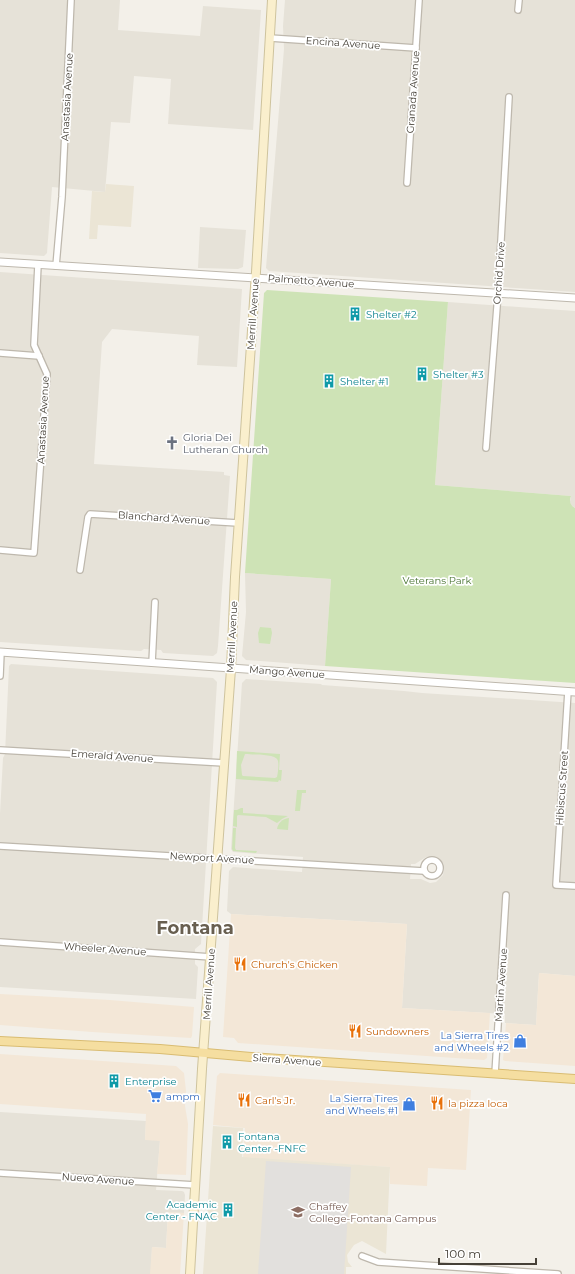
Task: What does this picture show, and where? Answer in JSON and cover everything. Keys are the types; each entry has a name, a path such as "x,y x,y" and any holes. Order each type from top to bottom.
{"main road":[{"name":"Merrill Avenue","path":"190,1274 203,1053 231,669 238,523 272,0"},
{"name":"Sierra Avenue","path":"0,1041 148,1048 575,1079"}],"street":[{"name":"Anastasia Avenue","path":"56,266 62,197 71,0"},
{"name":"Granada Avenue","path":"406,183 419,0"},
{"path":"518,10 519,0"},
{"name":"Encina Avenue","path":"270,38 416,48"},
{"name":"Orchid Drive","path":"486,448 498,294 509,97"},
{"name":"Palmetto Avenue","path":"0,262 575,298"},
{"name":"Anastasia Avenue","path":"0,550 34,553 47,374 34,345 38,265"},
{"path":"0,353 39,356"},
{"name":"Blanchard Avenue","path":"80,570 88,517 90,514 238,523"},
{"path":"152,663 155,602"},
{"path":"0,676 1,652"},
{"name":"Mango Avenue","path":"1,652 231,669 571,691"},
{"name":"Hibiscus Street","path":"571,691 556,885 575,886"},
{"name":"Emerald Avenue","path":"0,750 224,763"},
{"name":"Newport Avenue","path":"0,846 424,871"},
{"name":"Martin Avenue","path":"495,1074 506,895"},
{"name":"Wheeler Avenue","path":"0,942 211,957"},
{"name":"Nuevo Avenue","path":"0,1173 195,1185"},
{"path":"362,1256 378,1262 558,1274"}],"shaded area":[{"path":"0,0 120,0 118,30 200,36 203,6 261,10 253,130 168,124 171,79 134,76 130,123 111,122 105,192 52,187 47,253 44,256 0,253"},
{"path":"285,0 575,0 575,292 269,271 266,268 284,49 283,26"},
{"path":"106,184 134,186 131,227 98,225 97,239 89,239 92,191 105,192"},
{"path":"200,227 246,230 243,267 238,269 198,268"},
{"path":"0,272 242,289 237,367 197,365 199,336 112,329 102,342 94,464 224,472 224,475 230,476 218,646 217,653 213,656 163,653 161,650 144,649 141,651 0,642"},
{"path":"448,302 575,311 575,508 570,502 571,496 435,485"},
{"path":"245,573 331,579 325,666 246,660 242,656 246,612"},
{"path":"11,664 213,678 217,682 201,944 195,949 195,964 198,967 196,999 0,987 0,814 3,758 5,754 9,666"},
{"path":"246,679 575,703 575,976 539,973 536,1025 505,1023 505,1014 402,1008 407,924 231,914 227,911 229,871 233,867 302,872 303,857 233,852 231,849 242,683","holes":["426,857 438,858 443,863 444,869 443,875 436,882 430,883 421,879 410,879 411,864 415,864"]},
{"path":"231,914 407,924 402,1008 490,1013 487,1058 484,1060 238,1043 234,1038 223,1037"},
{"path":"539,973 575,976 575,1066 503,1060 506,1023 536,1025"},
{"path":"0,994 110,1000 194,1007 192,1036 191,1038 0,1025"},
{"path":"0,1054 176,1066 184,1073 186,1091 185,1106 188,1124 186,1175 157,1174 160,1141 145,1140 146,1114 0,1104"},
{"path":"220,1073 471,1090 466,1170 428,1168 427,1186 390,1184 390,1167 243,1158 245,1128 213,1125 217,1076"},
{"path":"0,1112 146,1121 145,1140 160,1140 156,1190 182,1191 185,1195 184,1213 168,1212 166,1248 152,1247 151,1274 0,1274"},
{"name":"Chaffey College-Fontana Campus","path":"213,1126 243,1128 242,1157 390,1167 386,1254 362,1241 354,1245 347,1255 348,1262 352,1267 346,1267 346,1274 203,1274"},
{"path":"266,1161 351,1167 344,1274 258,1274"},
{"path":"168,1212 184,1213 180,1274 150,1274 152,1247 166,1248"}],"green space":[{"name":"Veterans Park","path":"267,290 448,302 435,485 571,496 570,503 575,508 575,683 325,666 331,579 245,573 264,293"},
{"path":"260,627 271,628 272,633 270,644 259,643 258,633"},
{"path":"237,751 280,754 279,770 282,770 281,781 236,779","holes":["245,754 264,755 277,758 277,777 243,776 241,765"]},
{"path":"297,790 306,790 306,793 302,793 300,811 295,811"},
{"path":"243,808 243,813 288,816 277,823 266,817 238,815 237,827 233,826 234,810"},
{"path":"289,818 288,830 277,829 278,825 284,819"},
{"path":"233,828 236,828 236,850 257,851 256,853 233,851"}],"place":[{"name":"Shelter #2","path":"355,314"},
{"name":"Shelter #3","path":"422,374"},
{"name":"Shelter #1","path":"329,381"},
{"name":"Gloria Dei Lutheran Church","path":"172,443"},
{"name":"Church's Chicken","path":"240,964"},
{"name":"Sundowners","path":"355,1031"},
{"name":"La Sierra Tires and Wheels #2","path":"520,1041"},
{"name":"Enterprise","path":"114,1081"},
{"name":"ampm","path":"155,1096"},
{"name":"Carl's Jr.","path":"244,1100"},
{"name":"la pizza loca","path":"437,1103"},
{"name":"La Sierra Tires and Wheels #1","path":"409,1104"},
{"name":"Fontana Center -FNFC","path":"227,1142"},
{"name":"Academic Center - FNAC","path":"228,1210"},
{"name":"Chaffey College-Fontana Campus","path":"298,1212"}],"district":[{"name":"Fontana","path":"195,928"}]}
